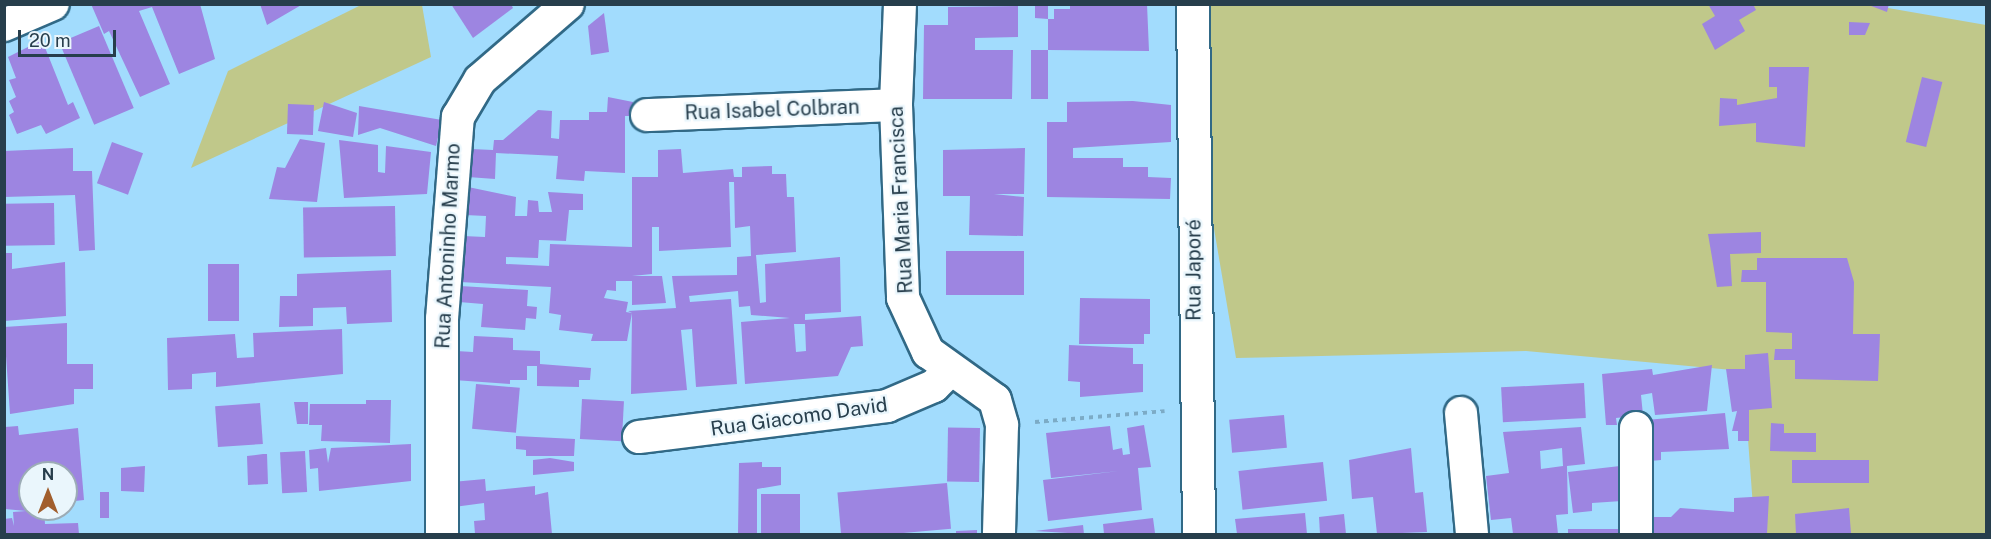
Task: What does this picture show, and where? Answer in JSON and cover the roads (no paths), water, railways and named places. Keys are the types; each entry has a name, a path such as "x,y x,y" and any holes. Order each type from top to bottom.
{"street":[{"path":"4,25 53,4"},
{"name":"Rua Antoninho Marmo","path":"442,534 442,319 458,117 480,80 568,4"},
{"name":"Rua Maria Francisca","path":"900,4 896,105 903,298 928,352 949,371 995,400 1002,425 999,534"},
{"name":"Rua Japoré","path":"1192,4 1195,408 1199,534"},
{"name":"Rua Isabel Colbran","path":"647,115 896,105"},
{"name":"Rua Giacomo David","path":"639,436 887,406 934,386 949,371"},
{"path":"1461,413 1472,534"},
{"path":"1636,428 1636,534"}]}
